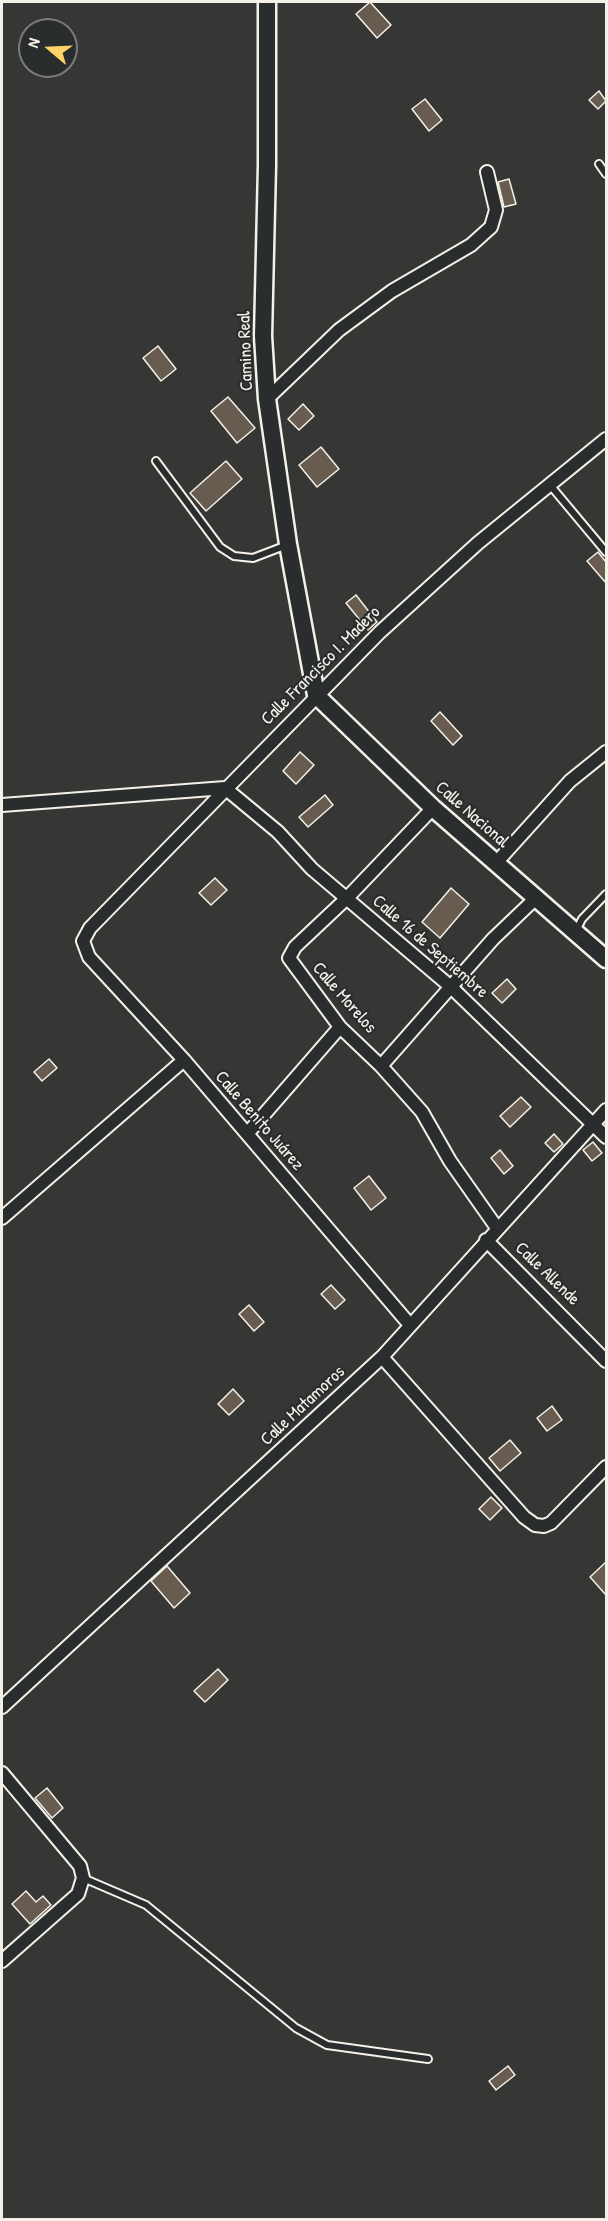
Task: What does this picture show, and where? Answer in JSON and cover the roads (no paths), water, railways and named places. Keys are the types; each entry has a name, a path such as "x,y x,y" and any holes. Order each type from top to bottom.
{"street":[{"name":"Camino Real","path":"267,2 264,336 267,399 288,544 316,695"},
{"path":"267,399 339,330 392,291 471,245 491,227 496,210 487,172"},
{"name":"Calle Francisco I. Madero","path":"83,941 90,928 380,632 478,543 606,439"},
{"name":"Calle Nacional","path":"316,695 433,808 606,959"},
{"path":"496,863 570,781 606,752"},
{"path":"2,805 225,788"},
{"name":"Calle 16 de Septiembre","path":"225,788 278,832 312,869 451,987 606,1137"},
{"name":"Calle Morelos","path":"433,808 347,898 295,947 289,958 340,1027 381,1065 422,1112 450,1161 497,1228"},
{"path":"381,1065 493,939 537,897"},
{"name":"Calle Benito Juárez","path":"83,941 89,957 184,1060 410,1325"},
{"path":"247,1134 340,1027"},
{"path":"2,1218 184,1060"},
{"name":"Calle Matamoros","path":"2,1707 382,1357 606,1110"},
{"name":"Calle Allende","path":"486,1240 568,1319 606,1361"},
{"path":"382,1357 524,1517 536,1525 544,1527 551,1523 606,1467"},
{"path":"2,1773 80,1866 83,1878 78,1894 2,1961"}],"lane":[{"path":"599,164 606,174"},
{"path":"156,461 220,547 234,556 254,558 288,544"},
{"path":"550,485 606,552"},
{"path":"576,932 582,919 606,894"},
{"path":"83,1878 146,1905 296,2028 327,2045 428,2060"}]}
